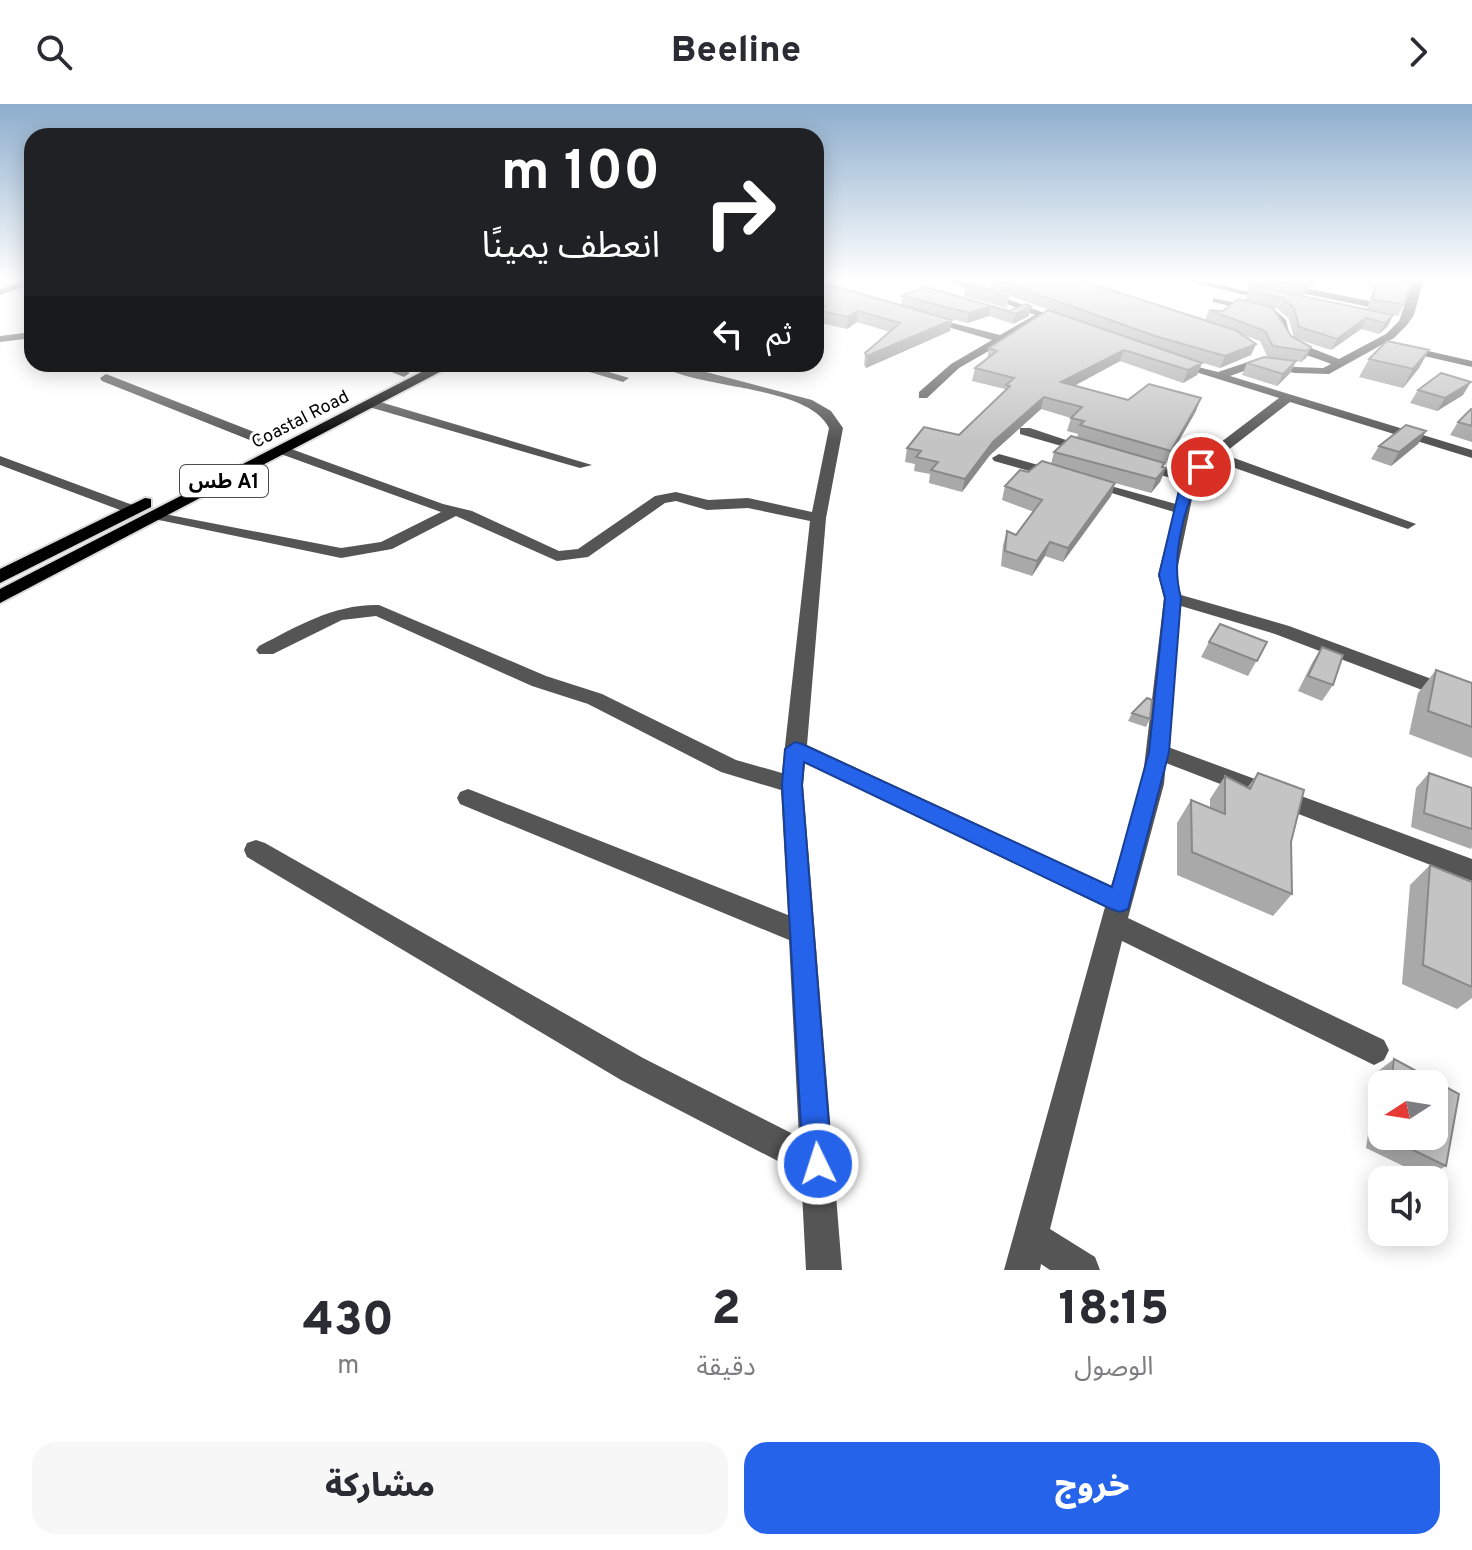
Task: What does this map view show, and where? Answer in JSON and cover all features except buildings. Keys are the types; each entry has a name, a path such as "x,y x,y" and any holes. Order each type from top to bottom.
{"highway":[{"name":"Coastal Road","path":"0,577 133,510 373,404 433,372"},
{"name":"Coastal Road","path":"0,597 159,515 404,373"}],"street":[{"path":"978,332 998,338"},
{"path":"923,395 955,366 1009,332"},
{"path":"1282,332 1287,342 1338,363"},
{"path":"1218,376 1258,356 1319,372 1379,343 1390,332"},
{"path":"0,339 24,336"},
{"path":"1379,343 1472,364"},
{"path":"1161,357 1472,454"},
{"path":"600,372 623,378"},
{"path":"694,372 818,406 831,417 836,428 818,518 792,785 824,1270"},
{"path":"106,378 275,446 454,511 557,556 582,554 660,499 676,496 707,505 748,503 818,518"},
{"path":"1082,1270 1027,1254 1088,1011 1159,752 1173,598 1167,575 1189,479 1213,455 1288,397"},
{"path":"373,404 585,465"},
{"path":"1025,431 1099,453"},
{"path":"1213,455 1408,524"},
{"path":"999,458 1182,510"},
{"path":"0,460 133,510"},
{"path":"1129,461 1189,479"},
{"path":"159,515 341,553 367,553 389,546 454,511"},
{"path":"1173,598 1282,630 1472,702"},
{"path":"266,650 339,614 364,609 379,611 539,681 595,699 729,766 792,785"},
{"path":"795,749 1117,913 1374,1050"},
{"path":"1159,752 1472,870"},
{"path":"468,798 802,933"},
{"path":"256,850 632,1069 818,1164"}],"route":[{"path":"818,1164 792,785 795,749 1120,902 1159,752 1173,598 1167,575 1189,479 1201,467"}]}
